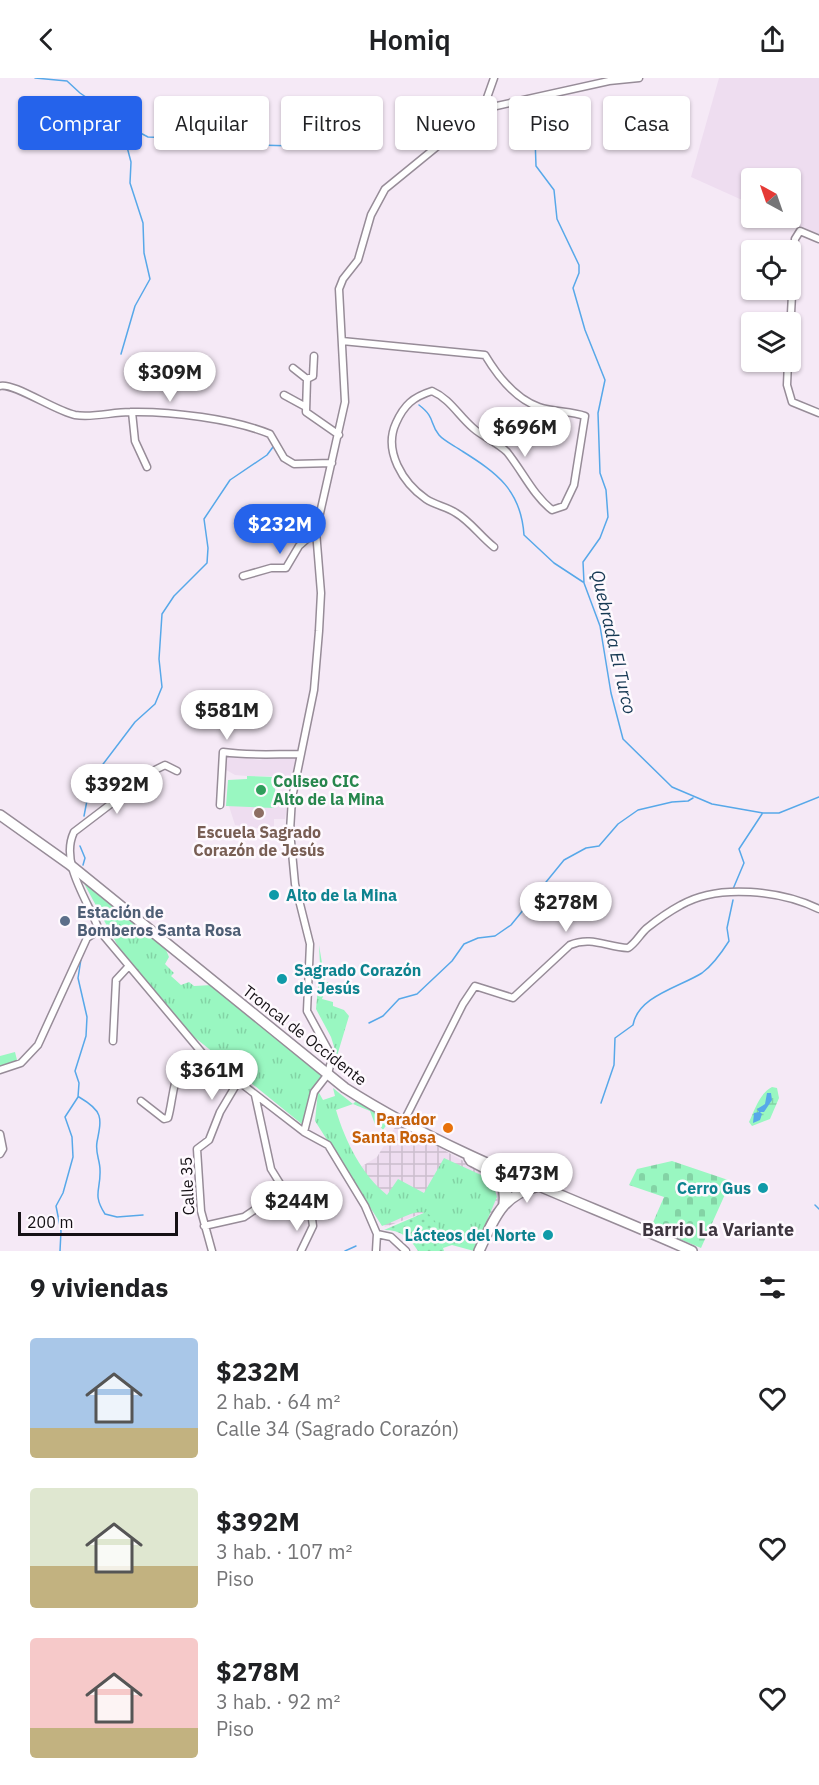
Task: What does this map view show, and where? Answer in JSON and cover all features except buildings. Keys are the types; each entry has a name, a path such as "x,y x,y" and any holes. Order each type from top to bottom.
{"main road":[{"name":"Troncal de Occidente","path":"0,815 74,869 328,1074 371,1105 539,1186 692,1251"},
{"path":"467,1153 471,1161 498,1176 504,1190 504,1211 485,1251"},
{"path":"479,1251 504,1203 506,1181 500,1167"},
{"path":"504,1203 524,1190 539,1186"}],"street":[{"path":"488,96 494,78"},
{"path":"497,107 609,81 639,78"},
{"path":"304,1132 314,1092 328,1074 333,1057 307,1011 310,944 296,884 291,848 292,798 299,754 314,690 320,631 321,593 316,531 345,402 339,289 343,279 358,260 378,199 397,178 432,150"},
{"path":"791,312 795,239 800,231 819,239"},
{"path":"342,341 485,355 494,370 516,394 539,407 585,416 574,485 564,506 552,510 538,499 531,485 505,450 475,430 446,397 432,391 417,396 403,408 394,427 391,450 399,468 412,487 428,500 458,513 494,547"},
{"path":"307,379 313,376 314,356"},
{"path":"293,368 307,379"},
{"path":"788,372 787,385 792,402 819,413"},
{"path":"307,379 306,412 339,435"},
{"path":"0,386 17,387 64,413 82,416 132,412 191,416 262,430 270,434 284,458 294,464 332,463"},
{"path":"284,395 306,407"},
{"path":"132,412 135,441 147,467"},
{"path":"243,576 271,568 286,568 299,546 316,531"},
{"path":"220,805 224,752 258,757 266,753 299,754"},
{"path":"177,771 165,765 153,771 147,771 116,800 74,832 70,852 78,888 92,910 99,930 204,1054 304,1132 328,1145 365,1206 377,1234 376,1251"},
{"path":"404,1121 450,1028 475,986 513,998 570,945 581,940 628,948 645,929 683,903 709,896 749,891 799,899 819,909"},
{"path":"0,1071 21,1063 38,1045 87,938 99,930"},
{"path":"113,1041 116,980 129,967"},
{"path":"141,1101 164,1119 168,1118 174,1081 184,1063 204,1054"},
{"name":"Calle 35","path":"212,1251 204,1226 197,1149 213,1133 220,1112 239,1080"},
{"path":"255,1094 271,1169 284,1190 307,1206 312,1216 313,1226 301,1251"},
{"path":"0,1134 3,1149 0,1154"},
{"path":"204,1226 244,1217 284,1190"},
{"path":"377,1234 391,1237 406,1251"}],"shaded area":[{"path":"719,78 819,78 819,234 801,226 801,168 741,168 741,200 691,177"},
{"path":"271,756 296,758 292,776 247,776 235,775 223,768 225,757 260,760"},
{"name":"Escuela Sagrado Corazón de Jesús","path":"229,806 287,806 285,819 274,819 274,830 235,825"},
{"path":"397,1124 494,1178 502,1195 483,1237 443,1221 434,1220 426,1212 385,1227 351,1173 377,1157"}],"green space":[{"name":"Coliseo CIC Alto de la Mina","path":"247,776 276,777 274,808 226,806 228,780 247,779"},
{"path":"80,876 164,945 169,957 165,964 174,973 171,976 181,985 189,982 194,986 212,985 325,1077 319,1082 307,1122 303,1125 188,1032 120,950"},
{"path":"319,945 325,981 337,987 336,990 327,986 322,999 333,1002 333,1006 344,1010 349,1016 337,1056 331,1037 316,1009 320,965"},
{"path":"15,1052 18,1064 0,1068 0,1056"},
{"path":"772,1087 777,1088 779,1098 770,1119 752,1126 749,1122 758,1102"},
{"path":"333,1088 353,1104 336,1110 344,1134 362,1167 387,1195 398,1179 424,1193 444,1158 492,1180 497,1197 474,1251 452,1245 443,1248 432,1222 423,1212 416,1212 382,1226 315,1121 318,1091 323,1100 335,1096"},
{"path":"357,1100 389,1121 383,1130 379,1125 376,1127 370,1111 353,1104"},
{"path":"672,1161 731,1181 701,1248 651,1227 664,1197 629,1185 637,1169"},
{"path":"426,1212 437,1225 444,1251 418,1251 404,1235 384,1230"}],"water":[{"path":"767,1093 771,1093 772,1100 764,1112 760,1112 762,1114 760,1120 753,1123 754,1113 759,1112 757,1109 765,1104"}],"waterway":[{"path":"35,78 67,81 109,113 122,128 131,162 130,183 143,223 144,253 150,279 135,306 121,354"},
{"path":"142,134 148,137 198,139 211,145 243,140 258,145 281,146"},
{"name":"Quebrada El Turco","path":"535,150 536,166 554,190 557,219 579,265 579,273 573,288 585,330 605,380 598,413 600,473 606,490 608,517 600,538 583,562 584,583 600,626 611,693 623,739 672,787 712,804 763,813 779,813 819,797"},
{"path":"419,405 428,413 441,437 486,467 505,484 518,506 524,535 554,563 583,582"},
{"path":"84,816 91,780 135,722 155,704 162,687 159,659 162,614 174,596 207,563 208,548 204,519 230,480 267,455 273,447"},
{"path":"369,1023 383,1016 399,999 417,994 452,961 464,944 478,938 495,936 511,925 564,860 586,848 599,846 618,824 638,810 672,802 688,801 693,798"},
{"path":"733,889 744,863 739,849 762,814"},
{"path":"80,846 85,858 83,865"},
{"path":"601,1103 614,1065 615,1038 633,1025 636,1015 651,999 702,973 714,962 729,941 727,928 733,900"},
{"path":"60,1251 61,1231 56,1206 63,1193 73,1157 72,1137 65,1117 78,1097 79,1083 75,1071 86,1036 87,1017 78,978 81,959"},
{"path":"79,1097 93,1106 99,1115 98,1197 101,1207 105,1214 117,1217 143,1215"},
{"path":"815,1205 819,1209"},
{"path":"345,1251 356,1246"}],"place":[{"name":"Coliseo CIC Alto de la Mina","path":"261,790"},
{"name":"Escuela Sagrado Corazón de Jesús","path":"259,813"},
{"name":"Alto de la Mina","path":"274,895"},
{"name":"Estación de Bomberos Santa Rosa","path":"65,921"},
{"name":"Sagrado Corazón de Jesús","path":"282,979"},
{"name":"Parador Santa Rosa","path":"448,1128"},
{"name":"Cerro Gus","path":"763,1188"},
{"name":"Lácteos del Norte","path":"548,1235"}],"district":[{"name":"Barrio La Variante","path":"718,1229"}]}
